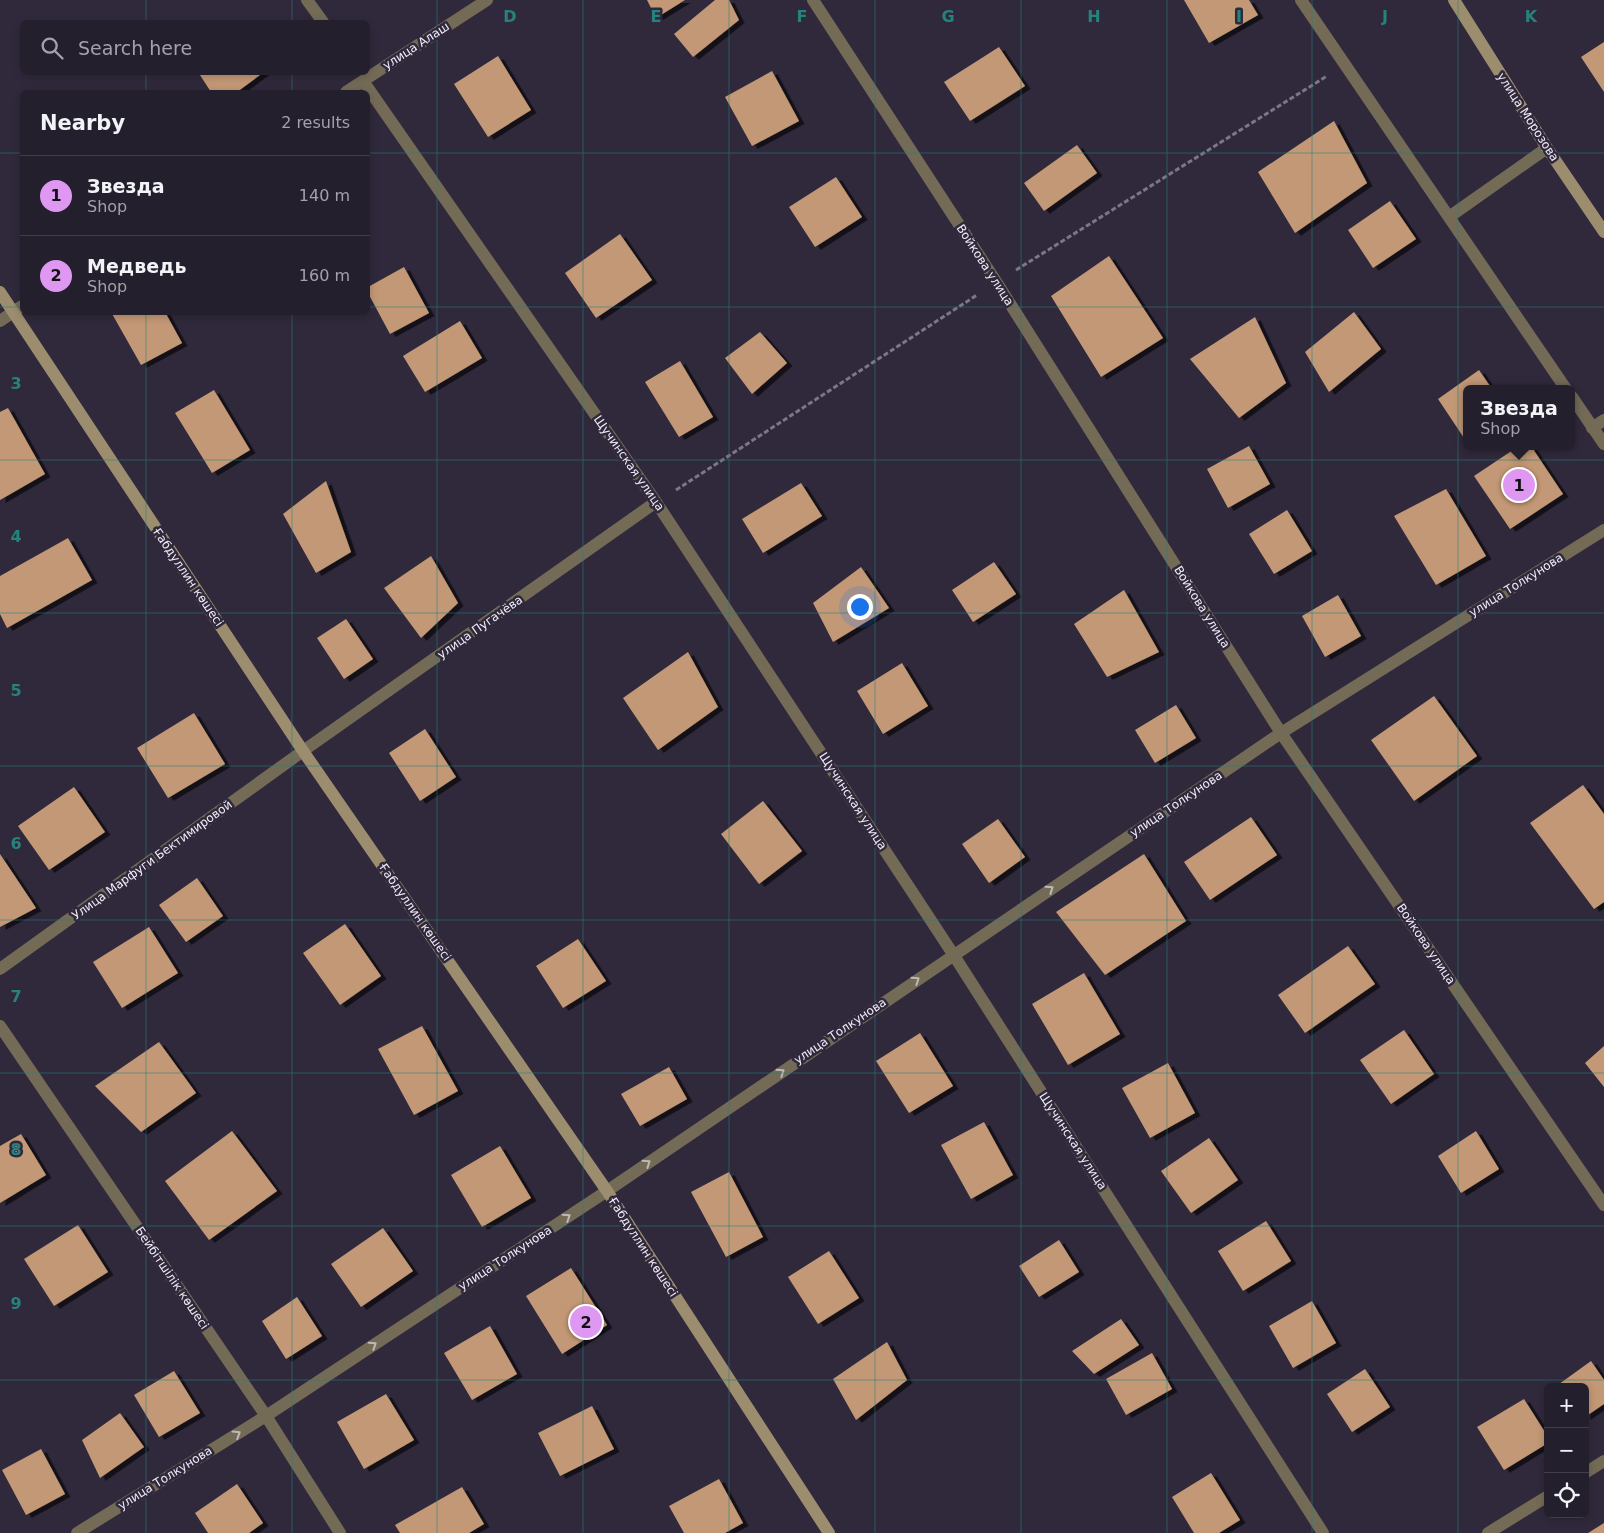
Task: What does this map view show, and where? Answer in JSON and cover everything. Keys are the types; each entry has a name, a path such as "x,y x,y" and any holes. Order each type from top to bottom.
{"street":[{"path":"307,0 322,20"},
{"name":"улица Алаш","path":"370,71 487,0"},
{"name":"Войкова улица","path":"812,0 997,283 1281,733 1604,1205"},
{"path":"1301,0 1563,385"},
{"name":"улица Морозова","path":"1454,0 1547,148 1604,232"},
{"name":"улица Алаш","path":"348,90 360,77"},
{"name":"Щучинская улица","path":"360,77 369,90"},
{"name":"Щучинская улица","path":"370,91 656,502 953,954 1323,1533"},
{"path":"1449,216 1547,148"},
{"name":"Ғабдуллин көшесі","path":"0,292 18,309"},
{"path":"0,321 18,309"},
{"name":"Ғабдуллин көшесі","path":"22,315 304,751 607,1191 829,1533"},
{"path":"1575,402 1604,444"},
{"path":"1592,428 1604,420"},
{"name":"улица Пугачёва","path":"304,751 656,502"},
{"name":"улица Толкунова","path":"77,1533 266,1416 607,1191 953,954 1281,733 1604,530"},
{"name":"Улица Марфуги Бектимировой","path":"0,969 304,751"},
{"name":"Бейбітшілік көшесі","path":"0,1026 266,1416 340,1533"},
{"path":"1589,1470 1604,1461"},
{"path":"1488,1533 1544,1498"}],"building":[{"path":"647,0 685,0 656,18"},
{"path":"715,0 729,0 739,20 693,57 674,34"},
{"path":"1184,0 1249,0 1258,15 1209,43"},
{"path":"1604,42 1604,92 1581,57"},
{"path":"999,47 1025,86 970,121 944,82"},
{"path":"498,56 531,110 488,137 454,84"},
{"path":"772,71 799,121 752,146 725,97"},
{"path":"200,75 260,75 240,90 210,90"},
{"path":"1334,121 1367,183 1295,233 1258,172"},
{"path":"1077,145 1097,173 1044,211 1024,183"},
{"path":"836,177 862,217 815,247 789,207"},
{"path":"1390,201 1416,239 1373,268 1348,230"},
{"path":"620,234 652,280 596,318 565,273"},
{"path":"1109,256 1163,338 1101,377 1051,296"},
{"path":"404,267 429,313 390,334 370,297 370,286"},
{"path":"1354,312 1381,349 1329,392 1305,352"},
{"path":"113,315 167,315 182,343 141,365"},
{"path":"1255,317 1286,383 1239,418 1190,359"},
{"path":"460,321 482,358 425,392 403,356"},
{"path":"760,332 787,363 752,394 725,358"},
{"path":"680,361 713,417 679,437 645,382"},
{"path":"1479,370 1489,385 1463,385 1463,436 1438,399"},
{"path":"214,390 250,450 212,473 175,413"},
{"path":"8,408 45,474 0,500 0,412"},
{"path":"1249,446 1270,484 1228,508 1207,469"},
{"path":"1513,450 1534,450 1563,494 1510,529 1474,476"},
{"path":"326,481 351,552 316,573 283,514"},
{"path":"801,483 822,516 763,553 742,519"},
{"path":"1446,489 1486,556 1436,585 1394,516"},
{"path":"1287,510 1312,551 1274,574 1249,534"},
{"path":"68,538 92,580 7,628 0,614 0,576"},
{"path":"431,556 458,603 421,638 384,588"},
{"path":"994,562 1016,594 973,622 952,590"},
{"path":"861,567 889,608 833,642 813,603"},
{"path":"1124,590 1159,652 1107,677 1074,624"},
{"path":"1338,595 1361,636 1325,657 1302,616"},
{"path":"346,619 373,659 344,679 317,638"},
{"path":"688,652 718,707 658,750 623,698"},
{"path":"902,663 928,706 883,734 857,691"},
{"path":"1434,696 1477,756 1414,801 1371,740"},
{"path":"1176,705 1196,738 1155,763 1135,730"},
{"path":"194,713 225,764 168,798 137,748"},
{"path":"425,729 456,777 420,801 389,753"},
{"path":"1583,785 1604,814 1604,902 1594,909 1530,823"},
{"path":"74,787 105,832 49,870 18,826"},
{"path":"763,801 802,851 759,884 721,834"},
{"path":"1251,817 1277,855 1210,900 1184,862"},
{"path":"998,819 1025,857 989,883 962,844"},
{"path":"0,854 36,908 0,927"},
{"path":"1144,854 1186,921 1105,975 1056,912"},
{"path":"197,878 223,916 186,942 159,905"},
{"path":"345,924 381,976 340,1005 303,953"},
{"path":"149,927 178,973 122,1008 93,962"},
{"path":"578,939 606,981 563,1008 536,966"},
{"path":"1348,946 1375,984 1305,1033 1278,995"},
{"path":"1084,973 1120,1034 1068,1065 1032,1004"},
{"path":"422,1026 458,1091 414,1115 378,1049"},
{"path":"1404,1030 1434,1074 1391,1104 1360,1060"},
{"path":"920,1033 953,1086 909,1113 876,1061"},
{"path":"159,1042 196,1093 141,1132 95,1086"},
{"path":"1604,1046 1604,1087 1585,1063"},
{"path":"1168,1063 1195,1113 1150,1138 1122,1088"},
{"path":"669,1067 687,1099 640,1126 621,1094"},
{"path":"984,1122 1013,1175 971,1199 941,1145"},
{"path":"232,1131 277,1191 209,1240 165,1181"},
{"path":"1476,1131 1499,1169 1461,1193 1438,1156"},
{"path":"21,1134 46,1175 0,1203 0,1146"},
{"path":"1209,1138 1238,1180 1191,1213 1161,1171"},
{"path":"500,1146 531,1198 482,1227 451,1175"},
{"path":"729,1172 763,1237 726,1257 691,1192"},
{"path":"1266,1221 1291,1261 1243,1291 1218,1251"},
{"path":"78,1225 108,1272 54,1306 24,1259"},
{"path":"383,1228 413,1271 361,1307 331,1264"},
{"path":"1059,1240 1079,1272 1039,1297 1019,1266"},
{"path":"829,1251 859,1298 818,1324 788,1277"},
{"path":"571,1268 607,1325 562,1354 526,1296"},
{"path":"297,1297 322,1336 286,1359 262,1321"},
{"path":"1312,1301 1336,1343 1293,1368 1269,1326"},
{"path":"1121,1319 1139,1345 1094,1374 1072,1351"},
{"path":"490,1326 517,1374 472,1400 444,1353"},
{"path":"887,1342 907,1380 856,1420 833,1379"},
{"path":"1152,1353 1172,1389 1126,1415 1106,1379"},
{"path":"1591,1361 1604,1380 1604,1404 1589,1414 1589,1383 1561,1383"},
{"path":"1365,1369 1390,1407 1352,1432 1327,1394"},
{"path":"174,1371 200,1413 159,1437 134,1395"},
{"path":"386,1394 414,1440 364,1469 337,1422"},
{"path":"1524,1399 1544,1431 1544,1445 1504,1470 1477,1427"},
{"path":"592,1406 614,1449 560,1476 538,1433"},
{"path":"120,1413 144,1447 100,1478 82,1440"},
{"path":"41,1449 65,1494 26,1515 2,1470"},
{"path":"1211,1473 1240,1520 1219,1533 1194,1533 1172,1497"},
{"path":"719,1479 743,1523 725,1533 684,1533 669,1506"},
{"path":"237,1484 263,1523 249,1533 208,1533 195,1513"},
{"path":"462,1487 484,1524 469,1533 400,1533 395,1525"},
{"path":"1604,1523 1604,1533 1588,1533"}],"place":[{"name":"Звезда","path":"1519,485"},
{"name":"Медведь","path":"586,1322"}]}
